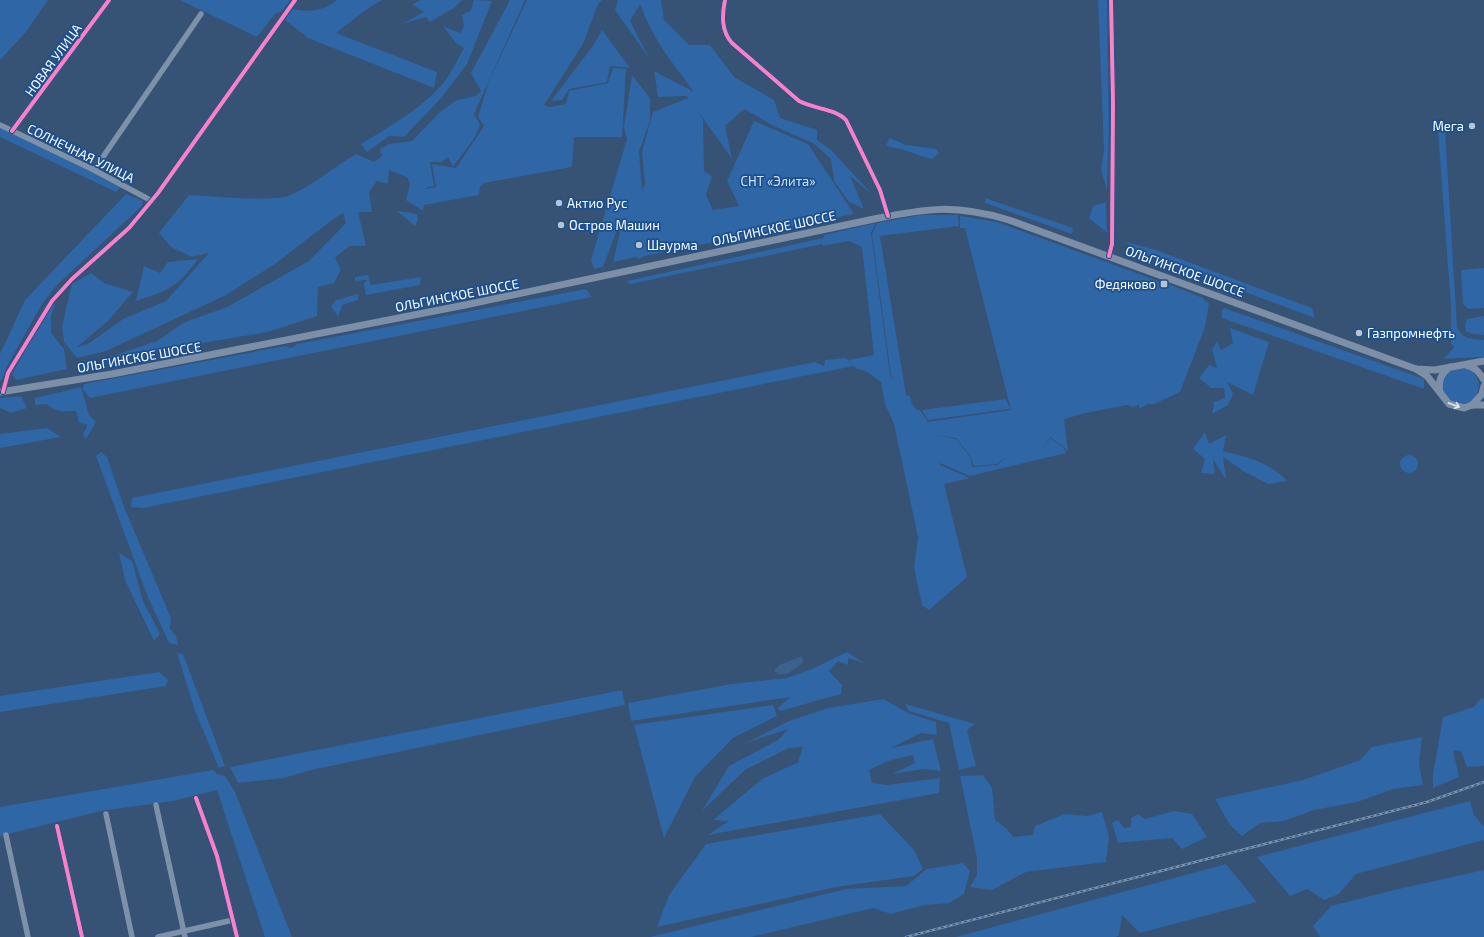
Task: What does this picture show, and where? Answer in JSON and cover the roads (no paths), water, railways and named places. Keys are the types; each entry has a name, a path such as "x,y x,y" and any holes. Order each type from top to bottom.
{"main road":[{"name":"ОЛЬГИНСКОЕ ШОССЕ","path":"1,392 127,372 450,308 888,216 942,208 974,211 1009,220 1416,368"},
{"path":"1416,368 1435,370 1454,365 1484,361"},
{"path":"1462,364 1472,367 1480,372 1484,380"},
{"path":"1440,393 1439,385 1443,373 1454,365"},
{"path":"1416,368 1427,376 1449,404 1464,408 1472,405 1484,405"},
{"path":"1472,405 1482,394 1484,386"}],"street":[{"name":"НОВАЯ УЛИЦА","path":"12,131 109,0"},
{"path":"1,392 8,373 52,301 72,279 130,228 152,201 295,0"},
{"path":"725,0 723,20 727,36 780,85 806,104 836,113 846,120 880,190 888,216"},
{"path":"1109,256 1112,244 1114,102 1111,0"},
{"path":"94,170 201,14"},
{"name":"СОЛНЕЧНАЯ УЛИЦА","path":"0,125 94,170 152,201"},
{"path":"196,798 217,856 237,937"},
{"path":"156,805 185,934"},
{"path":"106,814 132,937"},
{"path":"57,826 82,937"},
{"path":"6,835 28,937"},
{"path":"158,937 185,934 233,920"}],"railway":[{"path":"906,937 1427,802 1484,782"}],"place":[{"name":"Мега","path":"1472,126"},
{"name":"Актио Рус","path":"559,203"},
{"name":"Остров Машин","path":"561,225"},
{"name":"Шаурма","path":"639,245"},
{"name":"Федяково","path":"1164,284"},
{"name":"Газпромнефть","path":"1359,333"}],"park label":[{"name":"СНТ «Элита»","path":"778,181"}]}
